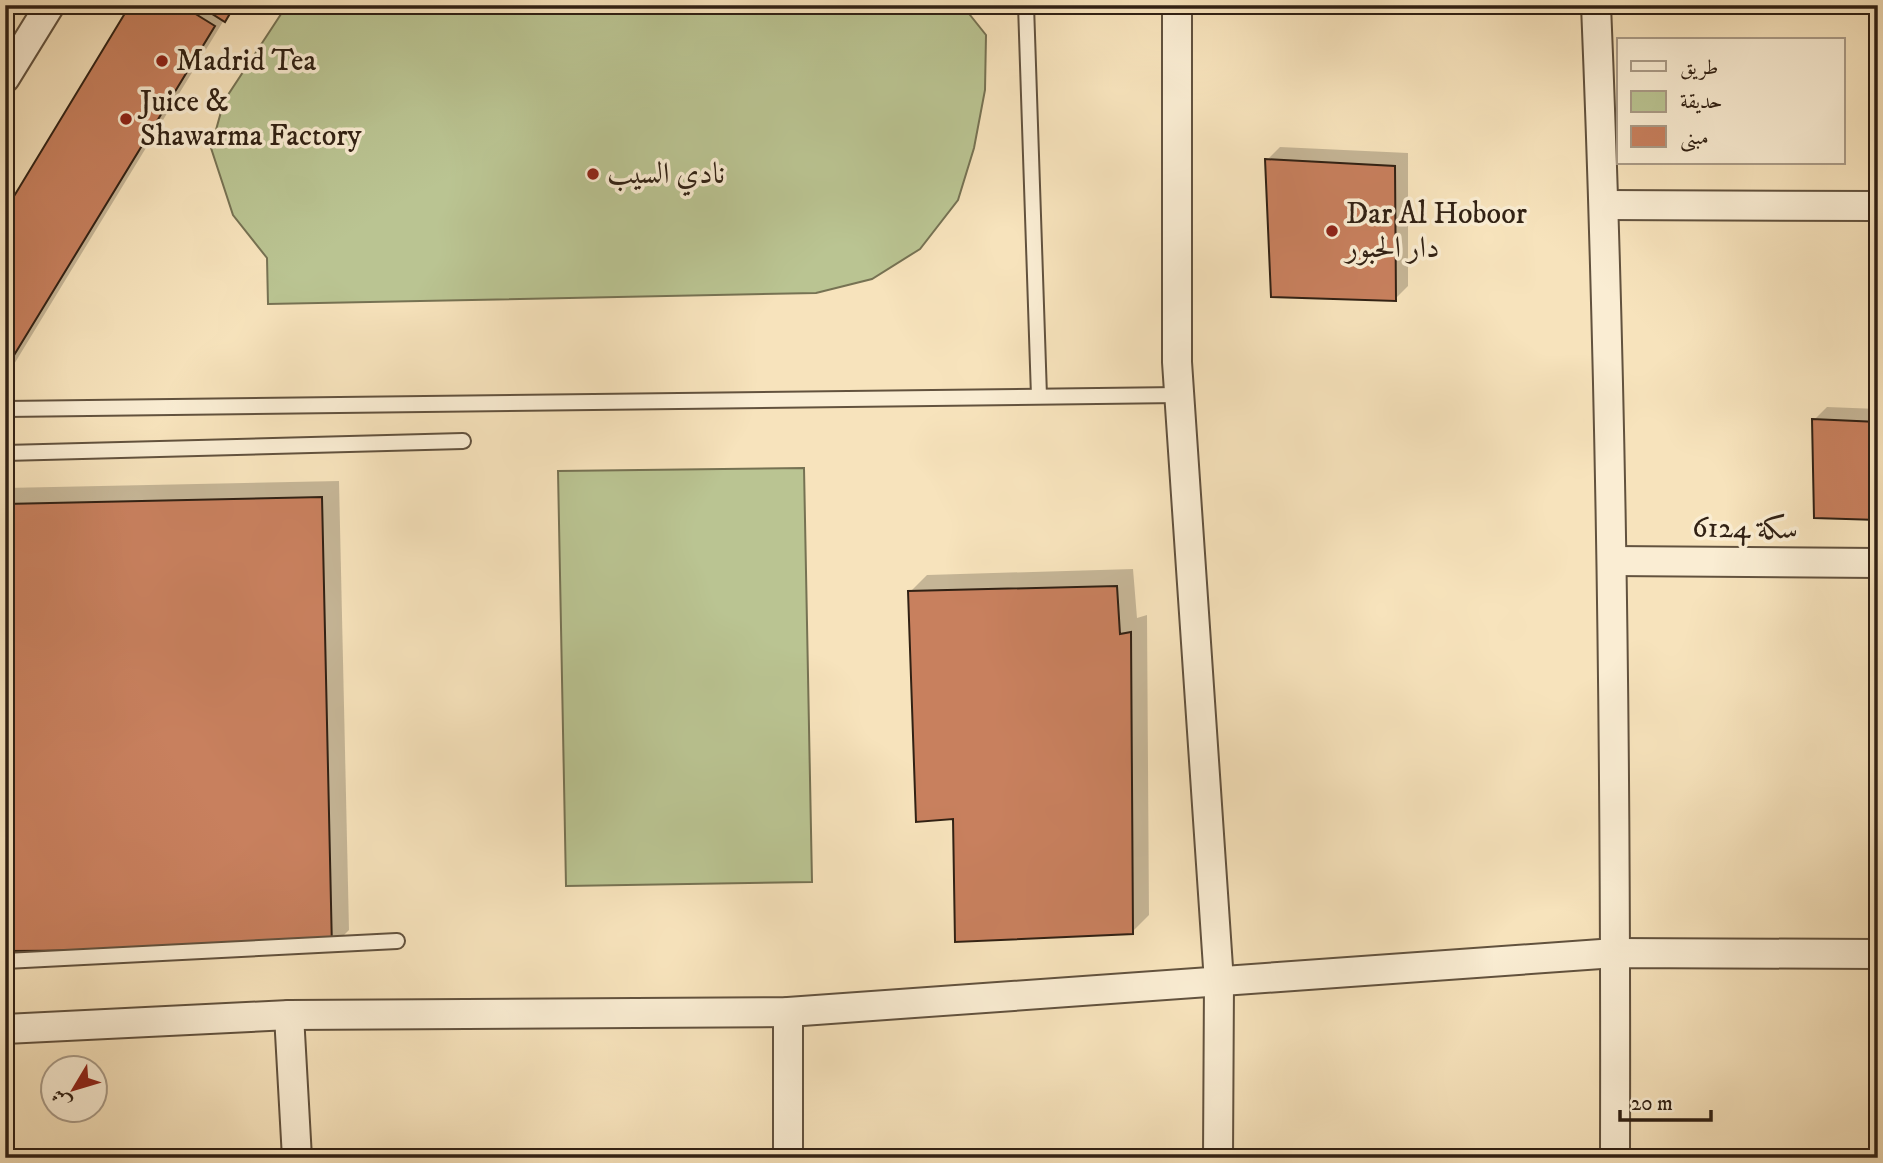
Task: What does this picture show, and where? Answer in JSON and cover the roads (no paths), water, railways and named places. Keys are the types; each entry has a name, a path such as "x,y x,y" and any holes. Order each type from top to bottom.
{"street":[{"path":"5,78 50,5"},
{"path":"1177,5 1177,362 1219,982 1218,1158"},
{"path":"1595,5 1604,205 1612,561 1615,1158"},
{"path":"1604,205 1878,206"},
{"name":"سكة 6124","path":"1612,561 1878,563"},
{"path":"5,1030 289,1015 788,1012 1615,953 1878,954"},
{"path":"788,1012 788,1158"},
{"path":"289,1015 298,1158"}],"lane":[{"path":"1026,5 1039,396"},
{"path":"5,409 1179,395"},
{"path":"5,453 463,441"},
{"path":"5,961 397,941"}],"place":[{"name":"Madrid Tea","path":"162,61"},
{"name":"Juice & Shawarma Factory","path":"126,119"},
{"name":"نادي السيب","path":"593,174"},
{"name":"Dar Al Hoboor دار الحبور","path":"1332,231"}]}
